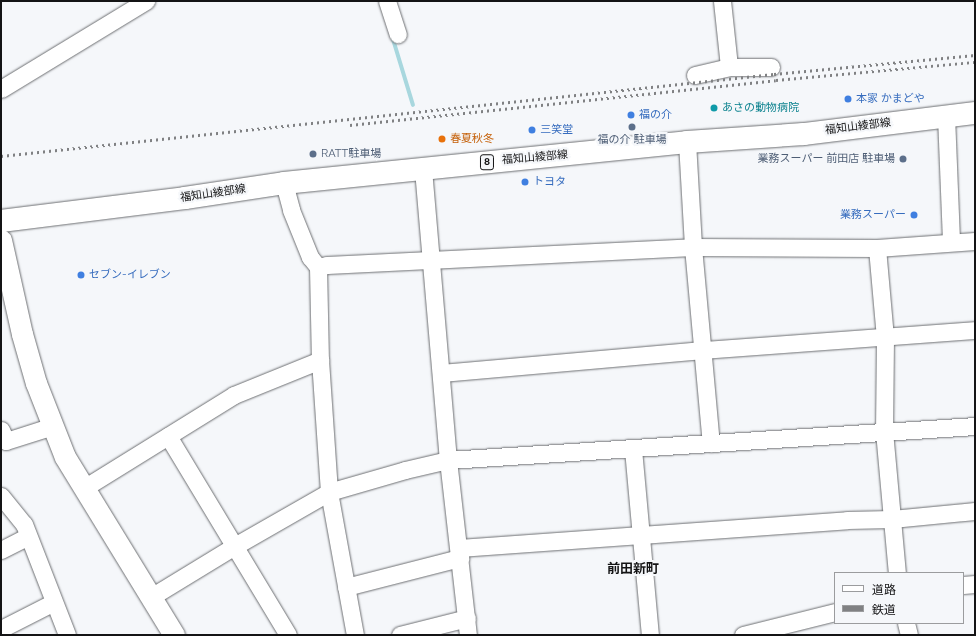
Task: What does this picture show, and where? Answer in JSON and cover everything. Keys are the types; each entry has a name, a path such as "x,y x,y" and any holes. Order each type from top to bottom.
{"main road":[{"name":"福知山綾部線","path":"1,221 185,198 284,183 687,142 804,134 975,113"}],"street":[{"path":"1,89 146,1"},
{"path":"387,1 398,34"},
{"path":"722,1 729,67"},
{"path":"695,75 729,67 771,67"},
{"path":"946,116 951,242"},
{"path":"687,142 693,247 711,443"},
{"path":"423,169 448,460 460,553 468,635"},
{"path":"284,183 291,210 310,257 318,267 320,360 329,492 355,635"},
{"path":"1,240 22,334 36,383 65,457 174,635"},
{"path":"318,267 327,265 693,247 877,248 975,241"},
{"path":"877,248 885,338 884,432 897,572"},
{"path":"441,373 702,350 885,338 975,330"},
{"path":"84,488 234,395 320,360"},
{"path":"1,430 6,441 53,426"},
{"path":"151,597 233,547 329,492 405,470 448,460 975,426"},
{"path":"168,436 233,547 288,635"},
{"path":"633,449 650,635"},
{"path":"1,496 24,524 67,635"},
{"path":"346,586 460,553 641,536 847,520 892,519 975,511"},
{"path":"1,550 28,536"},
{"path":"964,585 975,584"},
{"path":"1,629 54,602"},
{"path":"743,635 834,612"},
{"path":"400,635 467,618"},
{"path":"906,624 909,635"}],"waterway":[{"path":"392,36 413,105"}],"railway":[{"path":"1,156 774,74 975,55"},
{"path":"350,125 776,80 975,62"}],"place":[{"name":"本家 かまどや","path":"848,99"},
{"name":"あさの動物病院","path":"714,108"},
{"name":"福の介","path":"631,115"},
{"name":"福の介 駐車場","path":"632,127"},
{"name":"三笑堂","path":"532,130"},
{"name":"春夏秋冬","path":"442,139"},
{"name":"RATT駐車場","path":"313,154"},
{"name":"業務スーパー 前田店 駐車場","path":"903,159"},
{"name":"トヨタ","path":"525,182"},
{"name":"業務スーパー","path":"914,215"},
{"name":"セブン-イレブン","path":"81,275"}],"district":[{"name":"前田新町","path":"633,569"}]}
